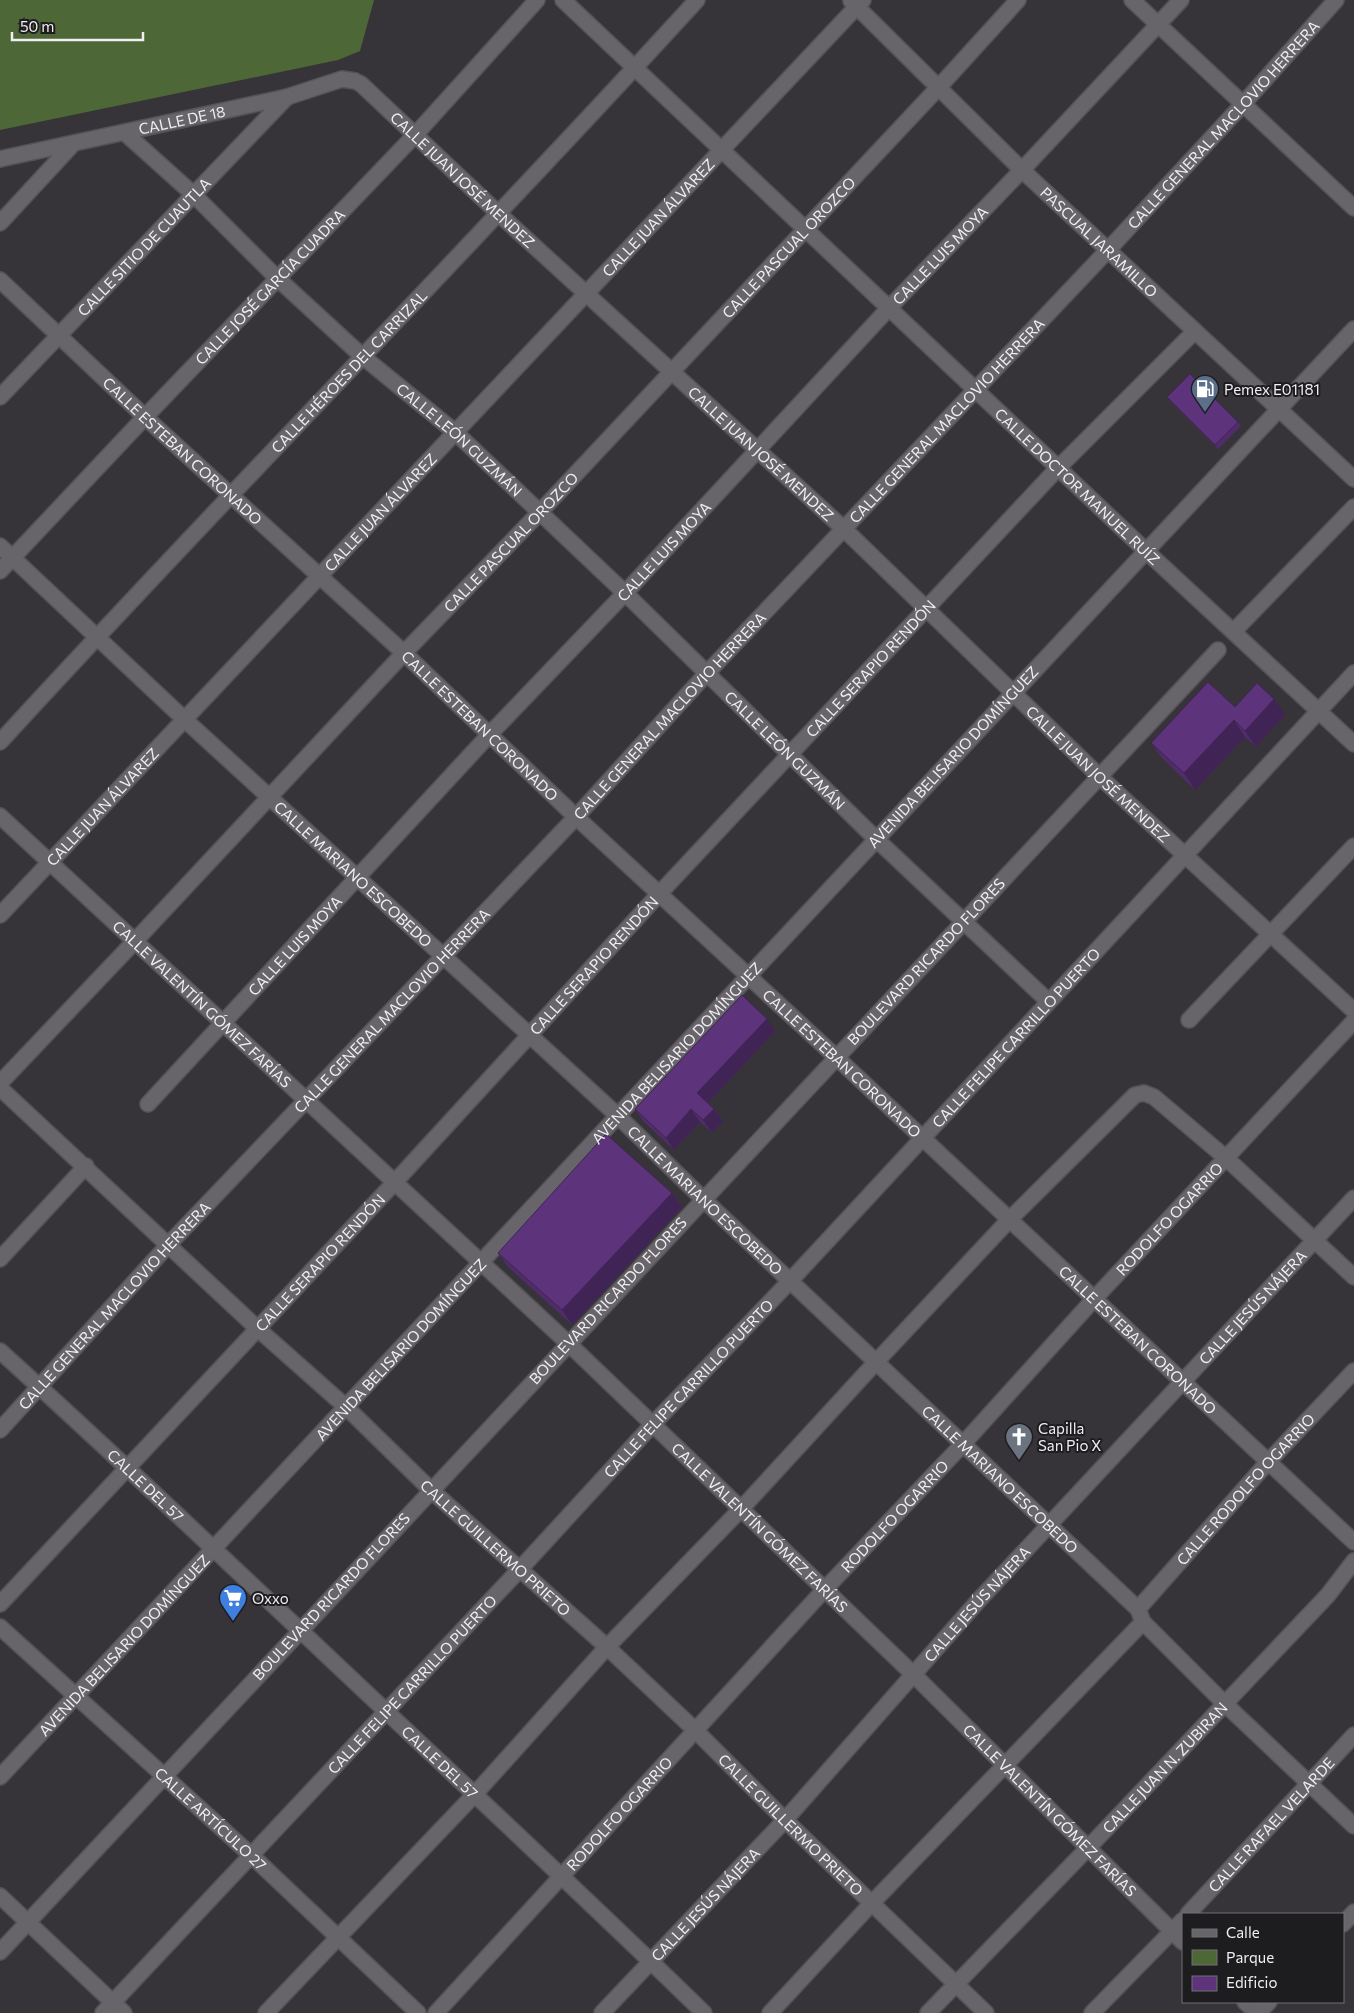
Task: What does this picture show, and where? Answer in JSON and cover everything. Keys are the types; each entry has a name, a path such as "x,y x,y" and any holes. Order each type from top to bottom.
{"street":[{"name":"CALLE JOSÉ GARCÍA CUADRA","path":"0,571 145,416 415,135 537,0"},
{"name":"CALLE DOCTOR MANUEL RUÍZ","path":"563,0 1145,550 1354,744"},
{"name":"CALLE HÉROES DEL CARRIZAL","path":"0,742 96,637 498,214 697,0"},
{"name":"CALLE PASCUAL OROZCO","path":"0,1083 136,941 404,653 540,512 938,88 1018,0"},
{"path":"1132,0 1354,208"},
{"name":"CALLE LUIS MOYA","path":"148,1104 221,1022 489,735 625,593 889,308 1022,170 1181,0"},
{"name":"CALLE GENERAL MACLOVIO HERRERA","path":"0,1430 170,1244 576,817 707,673 1108,250 1336,0"},
{"name":"PASCUAL JARAMILLO","path":"856,2 938,88 1022,170 1354,479"},
{"name":"CALLE JUAN ÁLVAREZ","path":"0,915 183,718 722,150 856,2"},
{"name":"CALLE DE 18","path":"0,159 287,97 342,79 356,81 361,84"},
{"name":"CALLE JUAN JOSÉ MENDEZ","path":"361,84 498,214 844,530 1099,776 1354,1011"},
{"name":"CALLE SITIO DE CUAUTLA","path":"0,398 287,97"},
{"name":"CALLE LEÓN GUZMÁN","path":"125,133 194,194 277,278 362,356 455,432 625,593 875,838 1048,1001"},
{"path":"0,223 74,143"},
{"name":"CALLE ESTEBAN CORONADO","path":"0,280 145,416 404,653 576,817 836,1057 1354,1542"},
{"name":"AVENIDA BELISARIO DOMÍNGUEZ","path":"0,1778 875,838 1354,329"},
{"name":"CALLE SERAPIO RENDÓN","path":"0,1604 128,1469 531,1035 659,894 1058,468 1195,331"},
{"path":"1234,631 1354,507"},
{"name":"CALLE MARIANO ESCOBEDO","path":"0,546 183,718 618,1116 702,1198 1048,1525 1225,1704 1354,1826"},
{"name":"BOULEVARD RICARDO FLORES","path":"0,1952 569,1344 702,1198 1218,650"},
{"name":"CALLE FELIPE CARRILLO PUERTO","path":"108,2008 387,1712 653,1424 790,1281 1354,673"},
{"name":"CALLE VALENTÍN GÓMEZ FARÍAS","path":"0,816 569,1344 742,1508 914,1675 1177,1937"},
{"path":"1189,1020 1354,846"},
{"name":"RODOLFO OGARRIO","path":"436,2013 825,1588 963,1444 1094,1298 1354,1021"},
{"name":"CALLE GUILLERMO PRIETO","path":"0,1088 170,1244 258,1329 346,1407 431,1490 608,1648 986,2013"},
{"path":"266,2013 474,1795 608,1648 742,1508 1009,1220 1135,1095 1144,1092 1154,1097 1226,1158 1354,1277"},
{"path":"0,1259 86,1166"},
{"name":"CALLE JESÚS NÁJERA","path":"602,2013 785,1820 979,1600 1354,1198"},
{"name":"CALLE DEL 57","path":"0,1350 215,1549 474,1795 563,1876 704,2013"},
{"name":"CALLE RODOLFO OGARRIO","path":"770,2013 871,1904 1006,1766 1140,1616 1268,1462 1354,1371"},
{"name":"CALLE JUAN N. ZUBIRAN","path":"928,2013 1225,1704 1328,1594 1354,1561"},
{"name":"CALLE ARTÍCULO 27","path":"0,1627 164,1775 418,2013"},
{"name":"CALLE RAFAEL VELARDE","path":"1189,1913 1354,1735"},
{"path":"0,1896 108,2008 124,2013"},
{"path":"1344,1923 1354,1912"},
{"path":"1092,2013 1177,1937 1182,1923"},
{"path":"1246,2003 1257,2013 1268,2003"}],"green space":[{"path":"0,0 374,0 360,51 338,60 0,130"}],"building":[{"name":"Pemex E01181","path":"1190,374 1238,422 1215,445 1167,397"},
{"path":"1208,682 1235,707 1257,683 1274,699 1245,731 1234,720 1184,773 1151,743"},
{"path":"742,995 767,1019 697,1093 714,1109 703,1120 691,1109 666,1138 635,1109"},
{"path":"606,1134 672,1193 562,1310 498,1253"}],"place":[{"name":"Pemex E01181","path":"1205,413"},
{"name":"Capilla San Pio X","path":"1019,1461"},
{"name":"Oxxo","path":"233,1622"}]}
